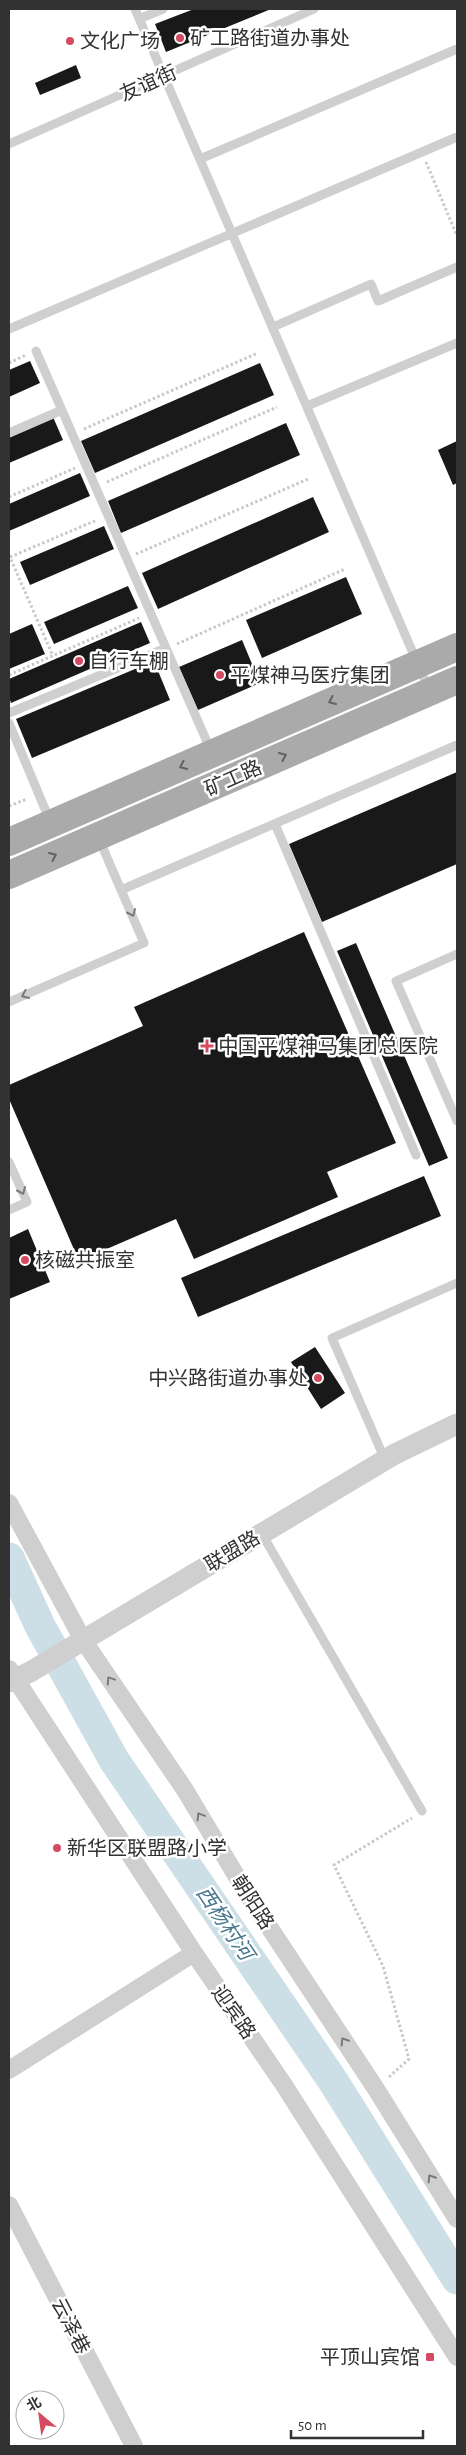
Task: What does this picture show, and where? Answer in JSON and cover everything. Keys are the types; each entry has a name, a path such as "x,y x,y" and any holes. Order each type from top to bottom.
{"main road":[{"name":"矿工路","path":"9,842 457,647"},
{"name":"矿工路","path":"9,875 457,680"}],"street":[{"name":"联盟路","path":"16,1675 79,1642 386,1460 457,1424"},
{"name":"朝阳路","path":"9,1503 79,1642 185,1790 246,1892 376,2090 457,2219"},
{"name":"迎宾路","path":"16,1675 194,1953 284,2085 457,2356"},
{"path":"9,2070 194,1953"},
{"name":"云泽巷","path":"9,2205 134,2446"}],"lane":[{"path":"135,9 430,692"},
{"path":"140,19 163,9"},
{"name":"友谊街","path":"9,144 164,76 302,11 314,9"},
{"path":"200,159 457,49"},
{"path":"9,329 457,137"},
{"path":"273,327 371,284 378,302 457,267"},
{"path":"307,406 457,343"},
{"path":"36,351 212,753"},
{"path":"9,433 62,410"},
{"path":"9,713 166,648"},
{"path":"9,723 51,824"},
{"path":"121,890 457,745"},
{"path":"275,824 416,1155"},
{"path":"9,1002 144,943 98,837"},
{"path":"457,954 396,981 457,1121"},
{"path":"9,1162 27,1202 9,1210"},
{"path":"386,1460 332,1338 457,1283"},
{"path":"262,1533 422,1812"}],"path":[{"path":"422,152 457,236"},
{"path":"72,434 258,353"},
{"path":"95,487 277,407"},
{"path":"9,496 85,463"},
{"path":"127,558 308,478"},
{"path":"53,656 9,556 108,515"},
{"path":"166,648 345,569"},
{"path":"9,675 150,613"},
{"path":"9,806 23,800"},
{"path":"376,2090 408,2058 383,1966 334,1865 422,1812"}],"building":[{"name":"矿工路街道办事处","path":"194,9 271,9 166,52 155,24"},
{"path":"76,65 81,78 40,95 35,83"},
{"path":"30,361 40,383 9,397 9,370"},
{"path":"260,363 274,395 95,473 81,441"},
{"path":"53,417 63,440 9,463 9,437"},
{"path":"286,423 300,455 121,533 108,501"},
{"path":"457,441 457,483 453,485 438,450"},
{"path":"80,473 90,496 9,531 9,504"},
{"path":"313,497 329,532 158,609 142,573"},
{"path":"104,526 114,549 30,585 20,562"},
{"path":"346,577 362,614 262,658 246,620"},
{"path":"128,586 138,608 54,644 44,622"},
{"name":"自行车棚","path":"141,622 150,643 11,703 9,679"},
{"path":"32,624 45,654 9,669 9,634"},
{"name":"平煤神马医疗集团","path":"242,640 260,683 198,710 179,667"},
{"path":"154,661 170,700 32,758 16,719"},
{"path":"457,772 457,864 322,922 289,844"},
{"path":"304,932 396,1143 327,1172 338,1197 194,1259 176,1219 79,1261 9,1099 9,1085 143,1026 134,1007"},
{"path":"356,943 448,1158 429,1166 337,951"},
{"path":"424,1176 441,1216 198,1317 181,1278"},
{"name":"核磁共振室","path":"28,1229 50,1282 9,1299 9,1238"},
{"name":"中兴路街道办事处","path":"315,1347 345,1393 321,1409 291,1362"}],"waterway":[{"name":"西杨村河","path":"9,1558 40,1626 114,1760 333,2081 457,2279"}],"place":[{"name":"矿工路街道办事处","path":"180,38"},
{"name":"文化广场","path":"70,41"},
{"name":"自行车棚","path":"79,661"},
{"name":"平煤神马医疗集团","path":"220,675"},
{"name":"中国平煤神马集团总医院","path":"207,1046"},
{"name":"核磁共振室","path":"25,1260"},
{"name":"中兴路街道办事处","path":"318,1378"},
{"name":"新华区联盟路小学","path":"57,1848"},
{"name":"平顶山宾馆","path":"430,2357"}]}
